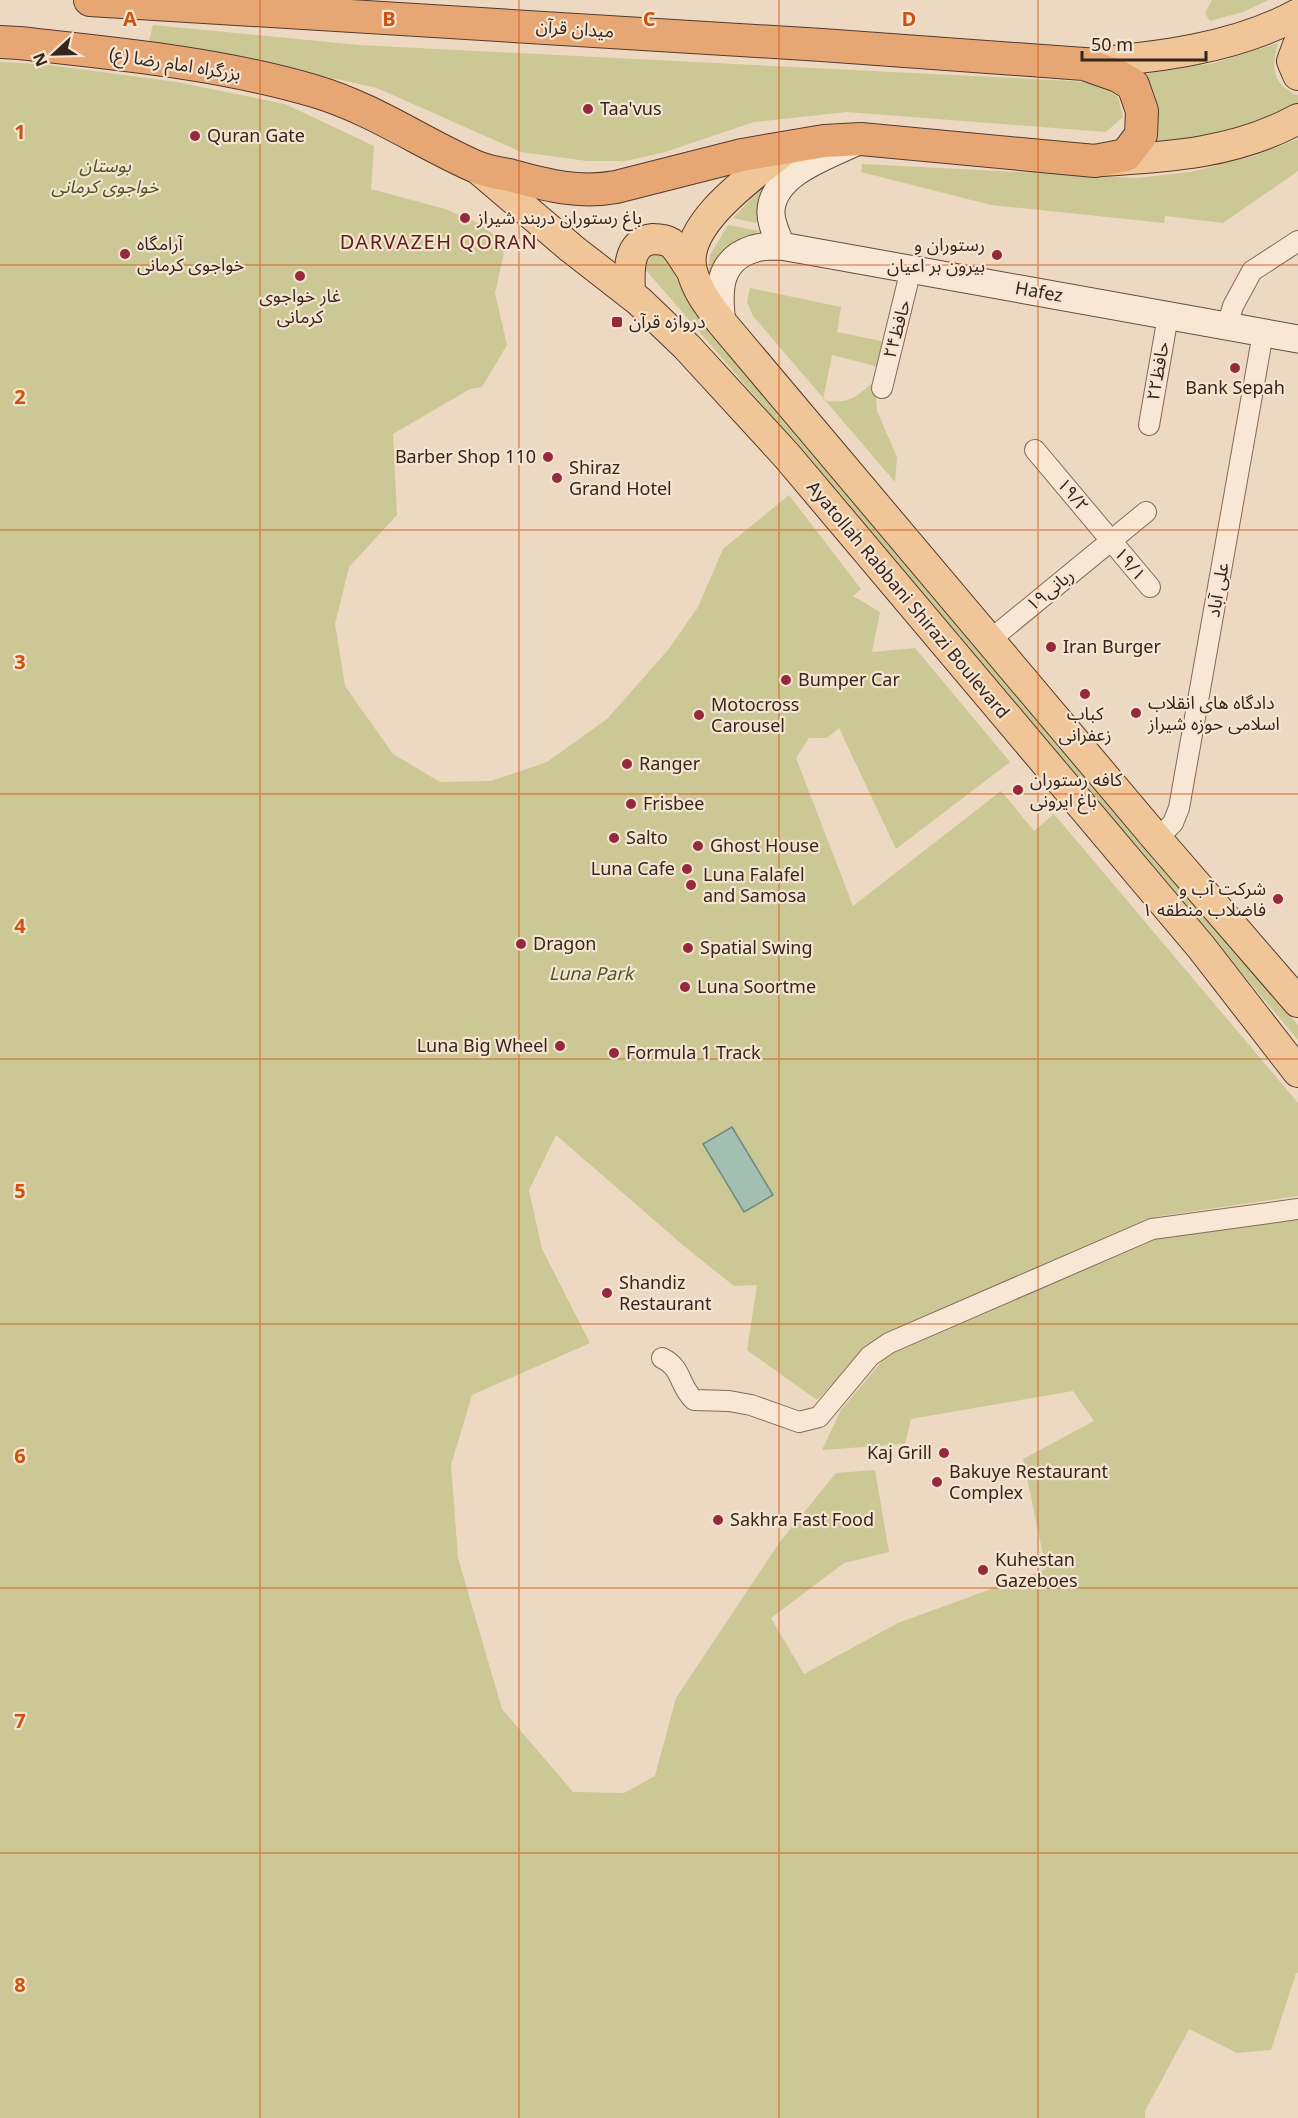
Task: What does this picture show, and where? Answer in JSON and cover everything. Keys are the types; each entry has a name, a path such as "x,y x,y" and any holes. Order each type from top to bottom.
{"highway":[{"name":"میدان قرآن","path":"90,0 822,45 1084,64 1118,76 1132,85 1142,111 1142,135 1126,155 1095,161"},
{"name":"بزرگراه امام رضا (ع)","path":"0,42 201,64 313,91 351,104 399,126 476,167"},
{"path":"476,167 558,188 596,191 657,178 742,155 824,141 861,140 1095,161"}],"main road":[{"path":"1084,64 1148,58 1213,45 1272,29 1298,14"},
{"path":"1298,45 1292,61 1298,75"},
{"path":"1095,161 1161,158 1215,150 1274,132 1298,119"},
{"path":"781,246 770,212 774,193 780,184 808,166 861,140"},
{"path":"691,270 691,253 694,242 710,218 727,198 787,148"},
{"name":"Ayatollah Rabbani Shirazi Boulevard","path":"476,167 571,248 630,292 687,347 787,456 1201,947 1298,1072"},
{"name":"Ayatollah Rabbani Shirazi Boulevard","path":"630,292 629,269 639,244 660,238 671,243 691,270 700,293 722,323 1157,839 1298,1002"},
{"name":"Hafez","path":"722,323 718,298 721,281 728,266 741,254 754,248 781,246 1298,339"}],"street":[{"path":"1227,326 1233,306 1252,271 1298,241"},
{"name":"حافظ۲۴","path":"882,388 911,269"},
{"name":"حافظ۲۲","path":"1149,425 1168,316"},
{"name":"علی آباد","path":"1157,839 1173,823 1179,808 1263,333"},
{"name":"۱۹/۲","path":"1035,450 1110,540"},
{"name":"ربانی۱۹","path":"990,640 1146,512"},
{"name":"۱۹/۱","path":"1110,540 1150,587"},
{"path":"662,1358 677,1368 687,1394 694,1400 729,1401 752,1405 799,1422 819,1417 870,1356 889,1343 1130,1238 1152,1229 1298,1209"}],"green space":[{"path":"1212,0 1269,0 1243,12 1210,21 1205,13"},
{"path":"153,25 359,45 1071,81 1100,84 1118,97 1123,117 1106,132 847,112 754,122 665,152 625,161 587,161 521,152 377,88 149,41"},
{"path":"1278,43 1275,73 1285,88 1298,95 1298,104 1266,119 1181,144 1149,145 1157,108 1144,74 1214,63"},
{"path":"0,62 41,64 177,82 285,104 374,146 371,189 445,209 474,221 506,243 495,293 507,345 482,387 470,389 393,434 397,515 349,567 335,624 345,686 393,754 440,782 491,781 547,762 607,719 668,650 698,607 723,549 789,495 861,589 853,596 880,612 872,652 915,648 1010,762 896,849 839,728 827,738 809,738 796,758 853,906 1001,791 1034,831 1054,814 1298,1103 1298,1196 1160,1216 1145,1221 881,1339 817,1400 747,1350 757,1285 734,1286 684,1246 556,1135 529,1190 542,1249 590,1343 472,1395 451,1465 458,1558 502,1709 573,1792 624,1793 655,1776 676,1698 779,1543 836,1473 875,1470 889,1552 844,1563 771,1618 804,1674 898,1623 1046,1569 1023,1459 1094,1421 1073,1391 911,1419 905,1444 822,1450 841,1410 888,1354 1131,1245 1178,1230 1298,1218 1298,1973 1296,1973 1271,2050 1237,2053 1189,2029 1145,2111 1145,2118 0,2118"},
{"path":"1298,139 1298,171 1223,223 1165,216 1164,223 991,205 861,172 862,164 1136,178 1190,172 1254,156"},
{"path":"769,180 764,190 756,223 733,218"},
{"path":"728,225 760,231 741,239 728,249 708,279 710,255"},
{"path":"656,250 667,259 685,296 699,315 1298,1025 1298,1040 798,446 645,269 644,255"},
{"path":"750,288 841,307 837,332 886,342 879,367 832,355 823,398 753,316 747,302"},
{"path":"871,384 875,384 877,411 897,457 895,482 825,400 843,401 860,393"}],"shaded area":[{"path":"732,1127 773,1195 744,1212 703,1144"}],"place":[{"name":"Taa'vus","path":"588,109"},
{"name":"Quran Gate","path":"195,136"},
{"name":"باغ رستوران دربند شیراز","path":"465,218"},
{"name":"آرامگاه خواجوی کرمانی","path":"125,254"},
{"name":"رستوران و بیرون بر اعيان","path":"997,255"},
{"name":"غار خواجوی کرمانی","path":"300,276"},
{"name":"دروازه قرآن","path":"617,322"},
{"name":"Bank Sepah","path":"1235,368"},
{"name":"Barber Shop 110","path":"548,457"},
{"name":"Shiraz Grand Hotel","path":"557,478"},
{"name":"Iran Burger","path":"1051,647"},
{"name":"Bumper Car","path":"786,680"},
{"name":"کباب زعفرانی","path":"1085,694"},
{"name":"دادگاه های انقلاب اسلامی حوزه شیراز","path":"1136,713"},
{"name":"Motocross Carousel","path":"699,715"},
{"name":"Ranger","path":"627,764"},
{"name":"کافه رستوران باغ ایرونی","path":"1018,790"},
{"name":"Frisbee","path":"631,804"},
{"name":"Salto","path":"614,838"},
{"name":"Ghost House","path":"698,846"},
{"name":"Luna Cafe","path":"687,869"},
{"name":"Luna Falafel and Samosa","path":"691,885"},
{"name":"شرکت آب و فاضلاب منطقه ۱","path":"1278,899"},
{"name":"Dragon","path":"521,944"},
{"name":"Spatial Swing","path":"688,948"},
{"name":"Luna Soortme","path":"685,987"},
{"name":"Luna Big Wheel","path":"560,1046"},
{"name":"Formula 1 Track","path":"614,1053"},
{"name":"Shandiz Restaurant","path":"607,1293"},
{"name":"Kaj Grill","path":"944,1453"},
{"name":"Bakuye Restaurant Complex","path":"937,1482"},
{"name":"Sakhra Fast Food","path":"718,1520"},
{"name":"Kuhestan Gazeboes","path":"983,1570"}],"district":[{"name":"DARVAZEH QORAN","path":"439,243"}],"park label":[{"name":"بوستان خواجوی کرمانی","path":"105,176"},
{"name":"Luna Park","path":"591,974"}]}
